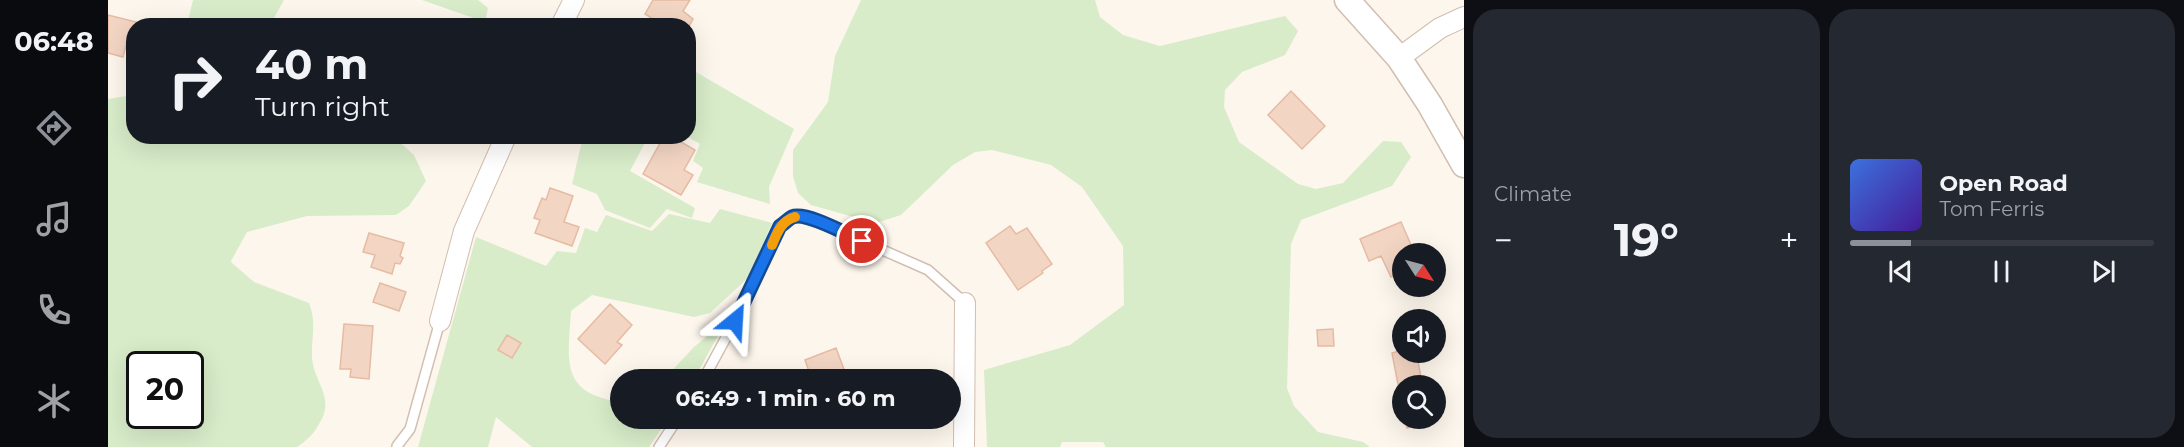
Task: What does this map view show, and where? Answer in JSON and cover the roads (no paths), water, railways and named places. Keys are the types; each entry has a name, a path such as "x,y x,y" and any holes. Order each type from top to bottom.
{"street":[{"path":"565,18 574,0"},
{"path":"1347,0 1399,58 1430,105 1464,165"},
{"path":"1399,58 1440,28 1464,17"},
{"path":"440,321 464,231 502,144"},
{"path":"964,447 965,303"}],"lane":[{"path":"709,369 735,321 780,226 792,217 804,217 819,222 928,270 965,303"},
{"path":"397,446 410,429 440,321"},
{"path":"659,447 671,429"}]}
